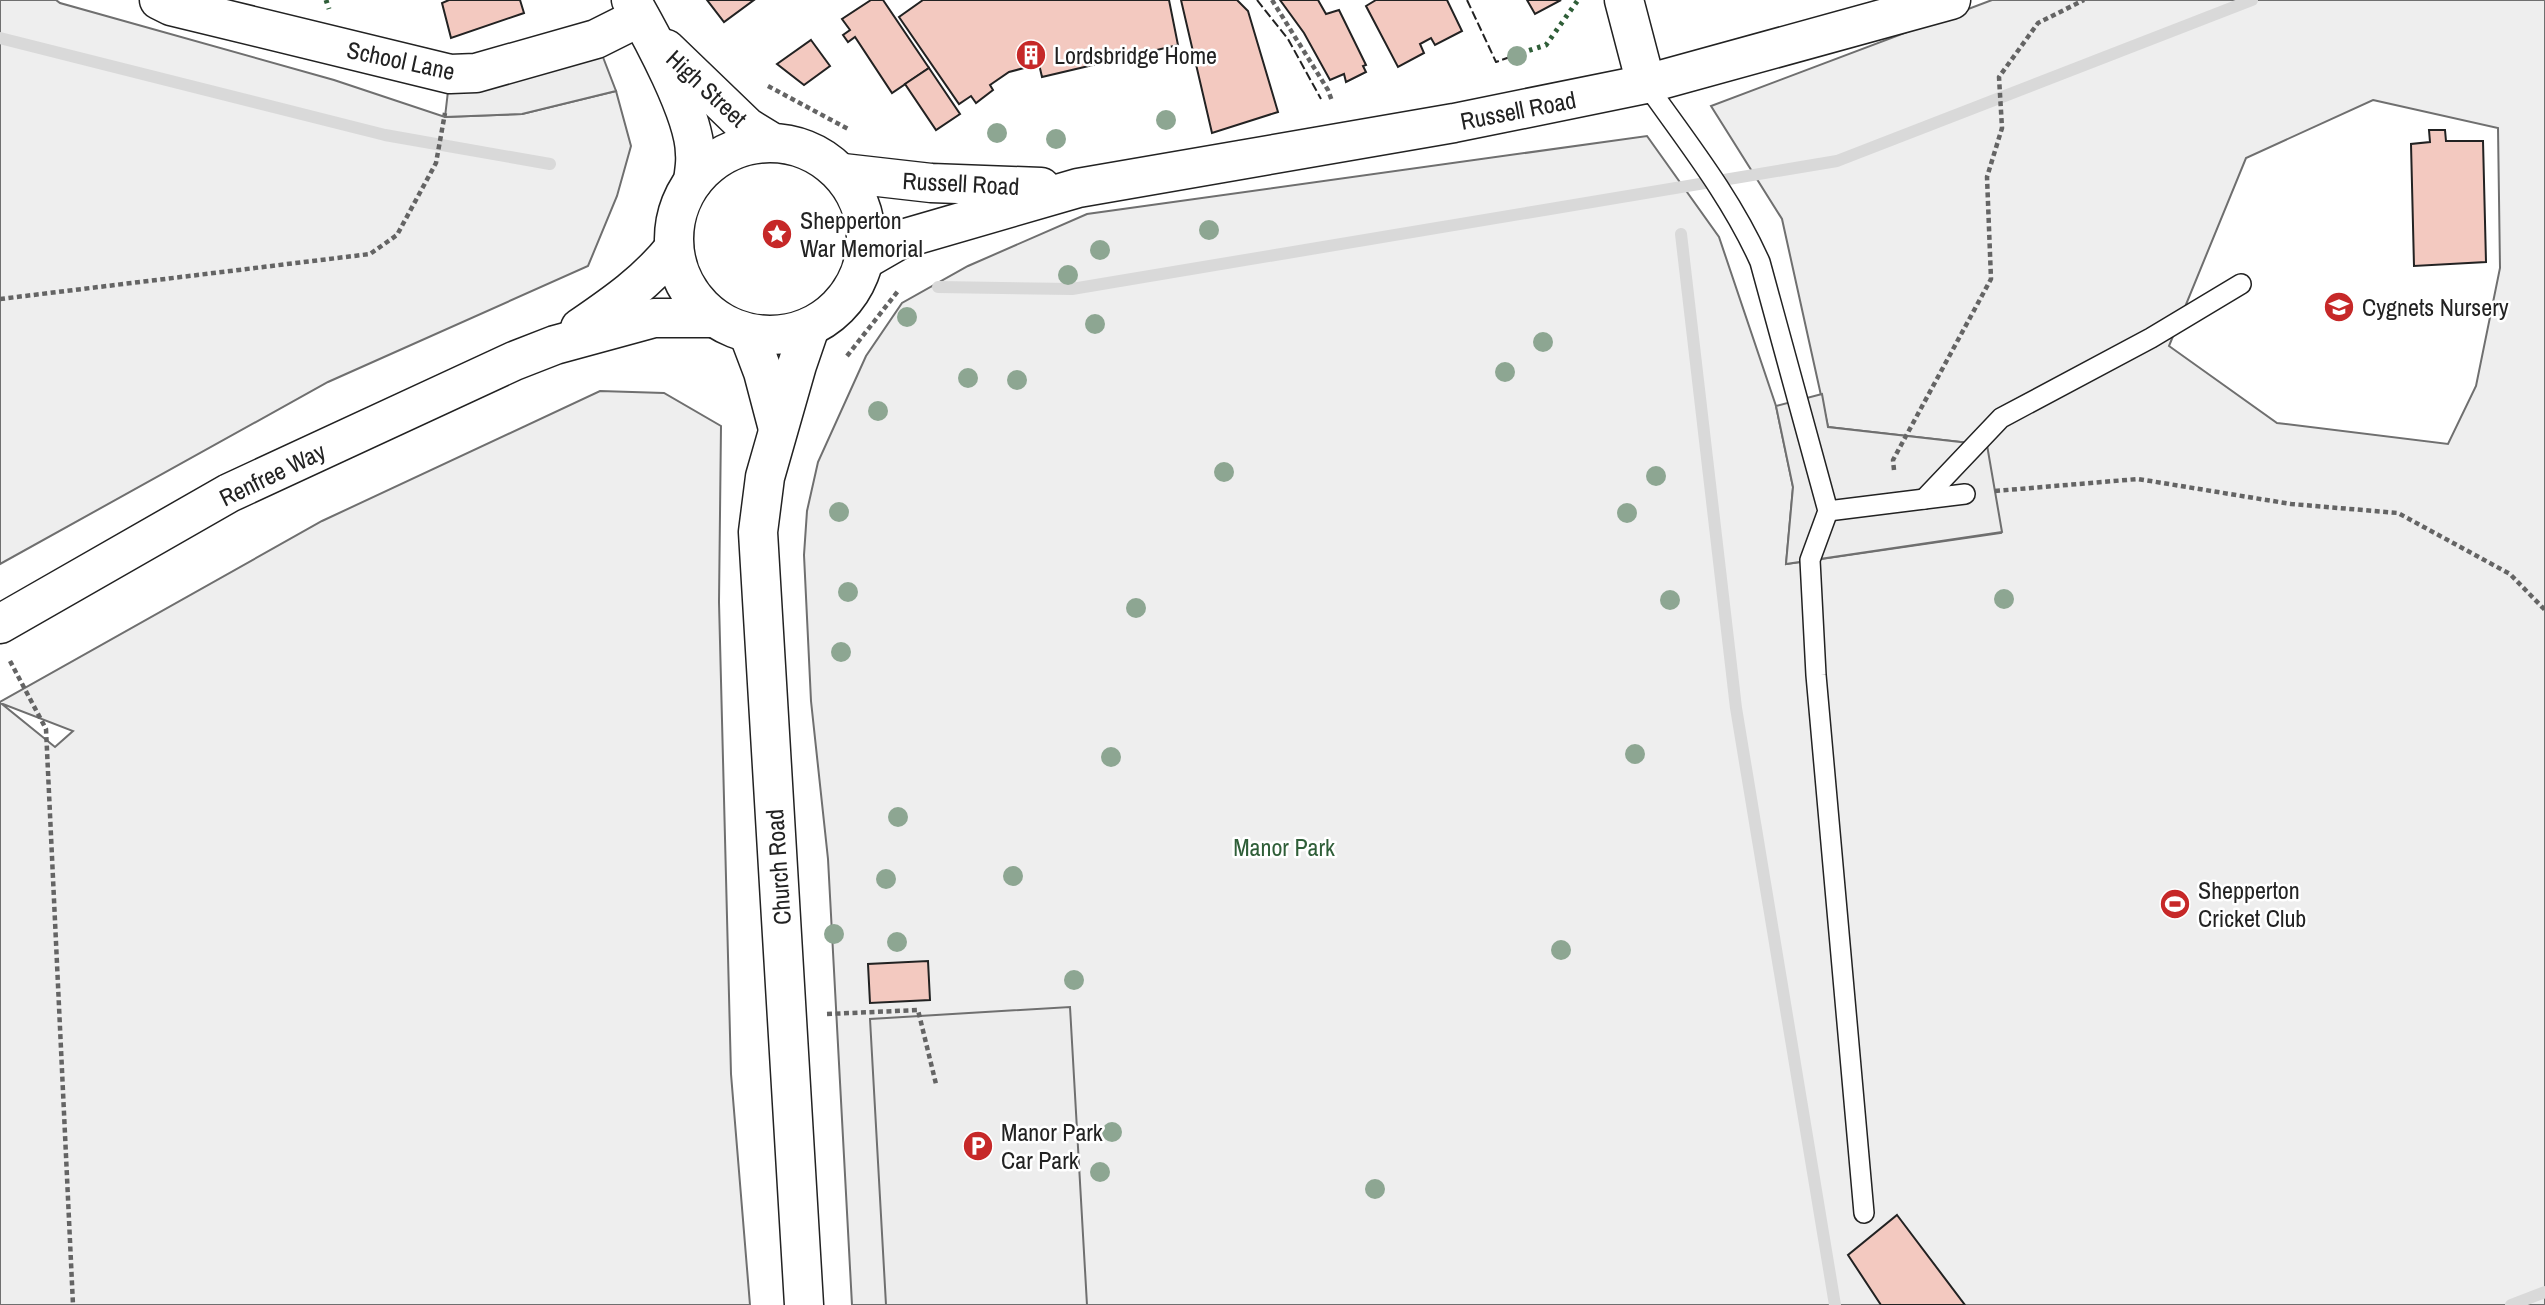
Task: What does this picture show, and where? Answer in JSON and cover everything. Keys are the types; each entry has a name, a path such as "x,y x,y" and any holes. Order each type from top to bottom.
{"main road":[{"name":"School Lane","path":"159,0 171,6 450,74 476,73 596,39 640,16"},
{"path":"1624,0 1646,84"},
{"name":"Russell Road","path":"866,259 899,240 1078,188 1454,123 1646,84 1951,0"},
{"name":"High Street","path":"640,16 747,127 768,140"},
{"name":"High Street","path":"640,16 690,122 696,153 693,181"},
{"path":"768,140 796,147 844,173 857,194 867,229 866,259 852,290 834,312 810,327 784,335 748,335 714,318 694,299 680,275 674,248 674,225 681,202 693,181 716,159 744,145 768,140"},
{"name":"Russell Road","path":"844,173 931,183 1078,188"},
{"name":"Renfree Way","path":"555,345 637,288 659,268 674,248"},
{"name":"Renfree Way","path":"3,640 229,493 555,345 654,318 714,318"},
{"name":"Church Road","path":"804,1305 758,532 765,477 810,327"},
{"path":"748,335 763,372 778,431"}],"lane":[{"path":"1646,84 1725,195 1743,224 1760,262 1828,511 1810,560 1815,662 1864,1213"},
{"path":"1923,499 2001,418 2151,338 2241,284"},
{"path":"1828,511 1965,494"}],"path":[{"path":"1272,0 1328,90 1345,141"},
{"path":"1894,460 1991,279 1987,177 2002,128 1999,77 2038,23 2084,0"},
{"path":"765,84 793,102 861,134"},
{"path":"0,299 370,254 397,235 438,157 443,128"},
{"path":"847,356 905,285"},
{"path":"1995,491 2138,479 2291,504 2398,513 2510,575 2545,610"},
{"path":"3,640 46,729 73,1305"},
{"path":"788,1016 918,1010 936,1084"}],"green space":[{"path":"0,0 56,0 334,80 445,117 522,114 616,91 631,146 617,196 588,266 328,382 0,564"},
{"name":"Manor Park","path":"1992,0 2545,0 2545,1305 852,1305 828,859 811,701 804,555 807,511 818,462 866,356 902,303 968,266 1087,214 1647,136 1719,237 1776,406 1793,487 1786,564 2001,533 1986,445 1828,427 1782,219 1711,106","holes":["2373,100 2498,128 2500,268 2476,386 2448,444 2277,423 2169,346 2246,158"]},
{"path":"600,391 664,393 721,426 719,602 731,1074 750,1305 0,1305 0,702 322,521","holes":["2,704 73,731 55,747"]}],"shaded area":[{"path":"596,39 616,91 522,114 445,117 450,74"},
{"path":"1822,394 1828,427 1987,445 2002,532 1786,564 1793,487 1776,406"},
{"name":"Manor Park Car Park","path":"1070,1007 1087,1305 886,1305 870,1019"}],"building":[{"path":"449,0 520,0 524,13 451,38 442,3"},
{"path":"707,0 754,0 724,22"},
{"path":"871,0 883,0 929,68 892,93 855,37 848,42 843,35 850,30 842,19"},
{"name":"Lordsbridge Home","path":"923,0 1169,0 1178,45 1042,77 1039,64 1009,72 990,85 993,90 976,103 971,96 959,104 899,17"},
{"path":"1181,0 1237,0 1248,11 1278,112 1212,133"},
{"path":"1280,0 1318,0 1326,14 1339,10 1366,65 1363,66 1366,72 1346,82 1344,74 1330,80 1304,33"},
{"path":"1376,0 1447,0 1462,31 1435,45 1431,38 1420,44 1424,53 1398,67 1366,6"},
{"path":"1527,0 1561,0 1535,14"},
{"path":"811,40 830,66 804,85 777,64"},
{"path":"929,68 960,114 936,130 905,84"},
{"path":"2429,130 2445,130 2446,141 2483,141 2486,262 2414,266 2411,144 2430,142"},
{"path":"928,961 930,1000 870,1003 868,964"},
{"path":"1897,1215 1965,1305 1881,1305 1848,1255"}],"waterway":[{"path":"938,287 1072,289 1837,161 2252,0"},
{"path":"0,38 385,135 550,164"},
{"path":"1681,234 1736,708 1835,1305"},
{"path":"2511,1305 2545,1292"}],"hedge":[{"path":"326,0 329,9"},
{"path":"1521,53 1546,45 1578,0"}],"fence":[{"path":"1257,0 1288,39 1321,99"},
{"path":"1467,0 1496,62 1521,53"}],"place":[{"name":"Lordsbridge Home","path":"1031,55"},
{"name":"Shepperton War Memorial","path":"777,234"},
{"name":"Cygnets Nursery","path":"2339,307"},
{"name":"Shepperton Cricket Club","path":"2175,904"},
{"name":"Manor Park Car Park","path":"978,1146"}]}
